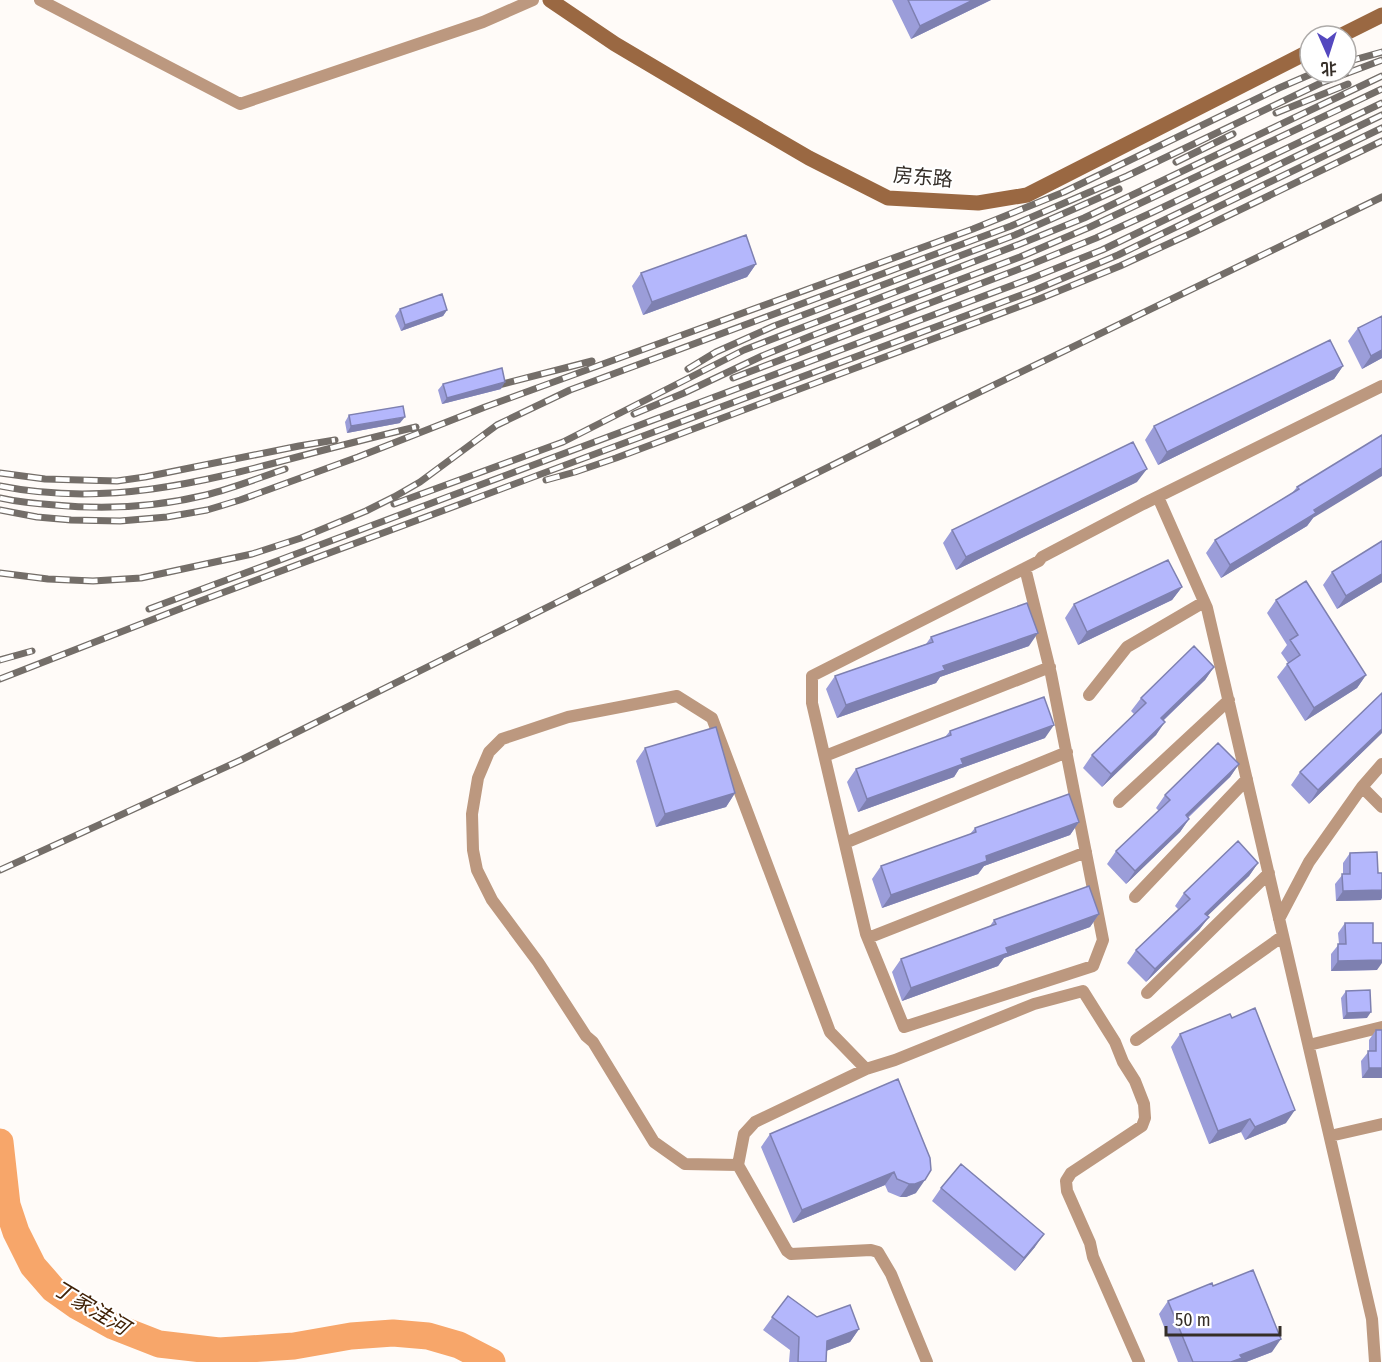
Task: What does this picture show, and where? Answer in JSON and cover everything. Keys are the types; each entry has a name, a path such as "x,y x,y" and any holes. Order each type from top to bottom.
{"main road":[{"name":"房东路","path":"550,0 615,44 707,99 809,158 888,198 978,202 1027,195 1298,57"},
{"path":"1358,27 1382,15"}],"street":[{"path":"40,0 240,104 483,22 533,0"},
{"path":"1025,568 1050,667 1103,940 1093,966 904,1027 868,938 812,703 812,676 1025,568 1039,561 1042,556 1382,386"},
{"path":"1158,497 1207,608 1330,1136 1377,1318 1375,1362"},
{"path":"1089,695 1127,647 1204,602"},
{"path":"825,756 1050,667"},
{"path":"738,1165 685,1164 654,1142 593,1042 586,1036 538,962 492,900 477,870 473,850 472,814 478,778 489,752 502,739 567,717 677,696 712,718 830,1032 866,1069"},
{"path":"1119,802 1229,700"},
{"path":"845,843 1067,752"},
{"path":"1279,919 1309,862 1362,787 1382,764"},
{"path":"1135,897 1247,779"},
{"path":"1362,787 1382,807"},
{"path":"868,938 1086,852"},
{"path":"1147,993 1269,873"},
{"path":"1136,1040 1283,936"},
{"path":"927,1362 891,1274 878,1252 871,1250 791,1254 787,1251 738,1165 744,1134 755,1122 866,1069 895,1060 1034,1004 1083,991 1116,1042 1123,1062 1136,1081 1144,1104 1145,1118 1142,1126 1071,1173 1066,1181 1067,1191 1139,1362"},
{"path":"1309,1045 1382,1027"},
{"path":"1330,1136 1382,1124"}],"building":[{"path":"908,0 973,0 920,26"},
{"path":"746,235 756,264 652,302 641,273"},
{"path":"442,294 447,310 405,325 400,309"},
{"path":"1382,316 1382,350 1371,356 1358,328"},
{"path":"1330,340 1343,366 1167,452 1154,426"},
{"path":"502,368 505,382 447,398 443,384"},
{"path":"403,406 405,417 351,426 349,415"},
{"path":"1382,435 1382,468 1314,510 1316,513 1230,565 1215,540"},
{"path":"1133,442 1147,469 966,557 952,530"},
{"path":"1382,541 1382,574 1346,596 1332,572"},
{"path":"1168,560 1182,587 1087,632 1074,604"},
{"path":"1306,581 1366,675 1314,708 1287,664 1300,655 1290,640 1298,635 1276,600"},
{"path":"1027,603 1038,633 943,666 945,670 846,705 835,676 933,642 931,637"},
{"path":"1194,646 1214,667 1161,718 1165,722 1111,774 1092,755 1146,703 1141,698"},
{"path":"1382,693 1382,729 1318,790 1300,772"},
{"path":"1044,697 1054,725 961,759 963,764 867,799 856,769 951,735 950,731"},
{"path":"716,727 735,793 665,814 645,748"},
{"path":"1218,743 1239,764 1186,815 1189,819 1135,871 1116,851 1170,800 1165,795"},
{"path":"1069,794 1079,822 986,856 987,861 891,895 881,866 976,832 975,828"},
{"path":"1238,841 1258,863 1205,914 1209,917 1155,969 1136,950 1190,899 1184,893"},
{"path":"1377,852 1378,873 1382,873 1382,890 1343,891 1342,874 1350,874 1350,853"},
{"path":"1089,886 1099,914 1006,948 1008,953 911,988 901,959 996,924 994,920"},
{"path":"1345,923 1373,923 1373,943 1382,943 1382,960 1338,961 1338,944 1346,944"},
{"path":"1370,990 1371,1012 1347,1013 1346,991"},
{"path":"1255,1008 1295,1110 1255,1127 1250,1119 1218,1131 1180,1034 1230,1014 1232,1018"},
{"path":"1376,1030 1382,1030 1382,1068 1369,1068 1368,1051 1376,1051"},
{"path":"898,1079 930,1158 931,1170 925,1180 909,1184 897,1179 894,1172 802,1210 770,1134"},
{"path":"961,1164 1044,1234 1024,1258 941,1188"},
{"path":"1253,1270 1281,1339 1240,1355 1242,1358 1231,1362 1193,1362 1168,1301 1212,1283 1213,1286"},
{"path":"788,1296 817,1317 850,1305 859,1329 827,1341 826,1362 798,1362 799,1337 772,1317"}],"waterway":[{"name":"丁家洼河","path":"0,1142 7,1205 16,1232 33,1266 53,1289 77,1306 113,1326 159,1344 219,1351 294,1346 351,1336 393,1333 428,1336 459,1345 492,1362"}],"railway":[{"path":"1358,59 1382,52"},
{"path":"0,573 48,579 93,581 141,578 252,554 301,538 394,497 420,482 497,425 570,390 1011,226 1127,176 1321,83 1382,60"},
{"path":"394,504 563,442 744,350 1084,218 1382,76"},
{"path":"0,510 37,517 120,521 167,517 207,510 240,500 485,407 973,229 1064,192 1298,80"},
{"path":"1276,113 1348,84"},
{"path":"634,414 762,356 1020,257 1090,227 1382,89"},
{"path":"733,378 1096,238 1382,103"},
{"path":"149,609 1102,250 1382,115"},
{"path":"0,679 195,603 1035,290 1118,255 1382,128"},
{"path":"1176,162 1233,134"},
{"path":"546,480 616,458 1039,299 1192,233 1382,141"},
{"path":"688,369 716,352 774,326 1015,235 1119,189"},
{"path":"0,870 241,760 955,404 1382,197"},
{"path":"487,388 592,361"},
{"path":"0,486 39,492 77,494 152,489 226,475 416,427"},
{"path":"0,473 45,479 117,481 335,440"},
{"path":"0,498 28,503 74,506 149,505 206,495 285,469"},
{"path":"0,660 32,651"}]}
